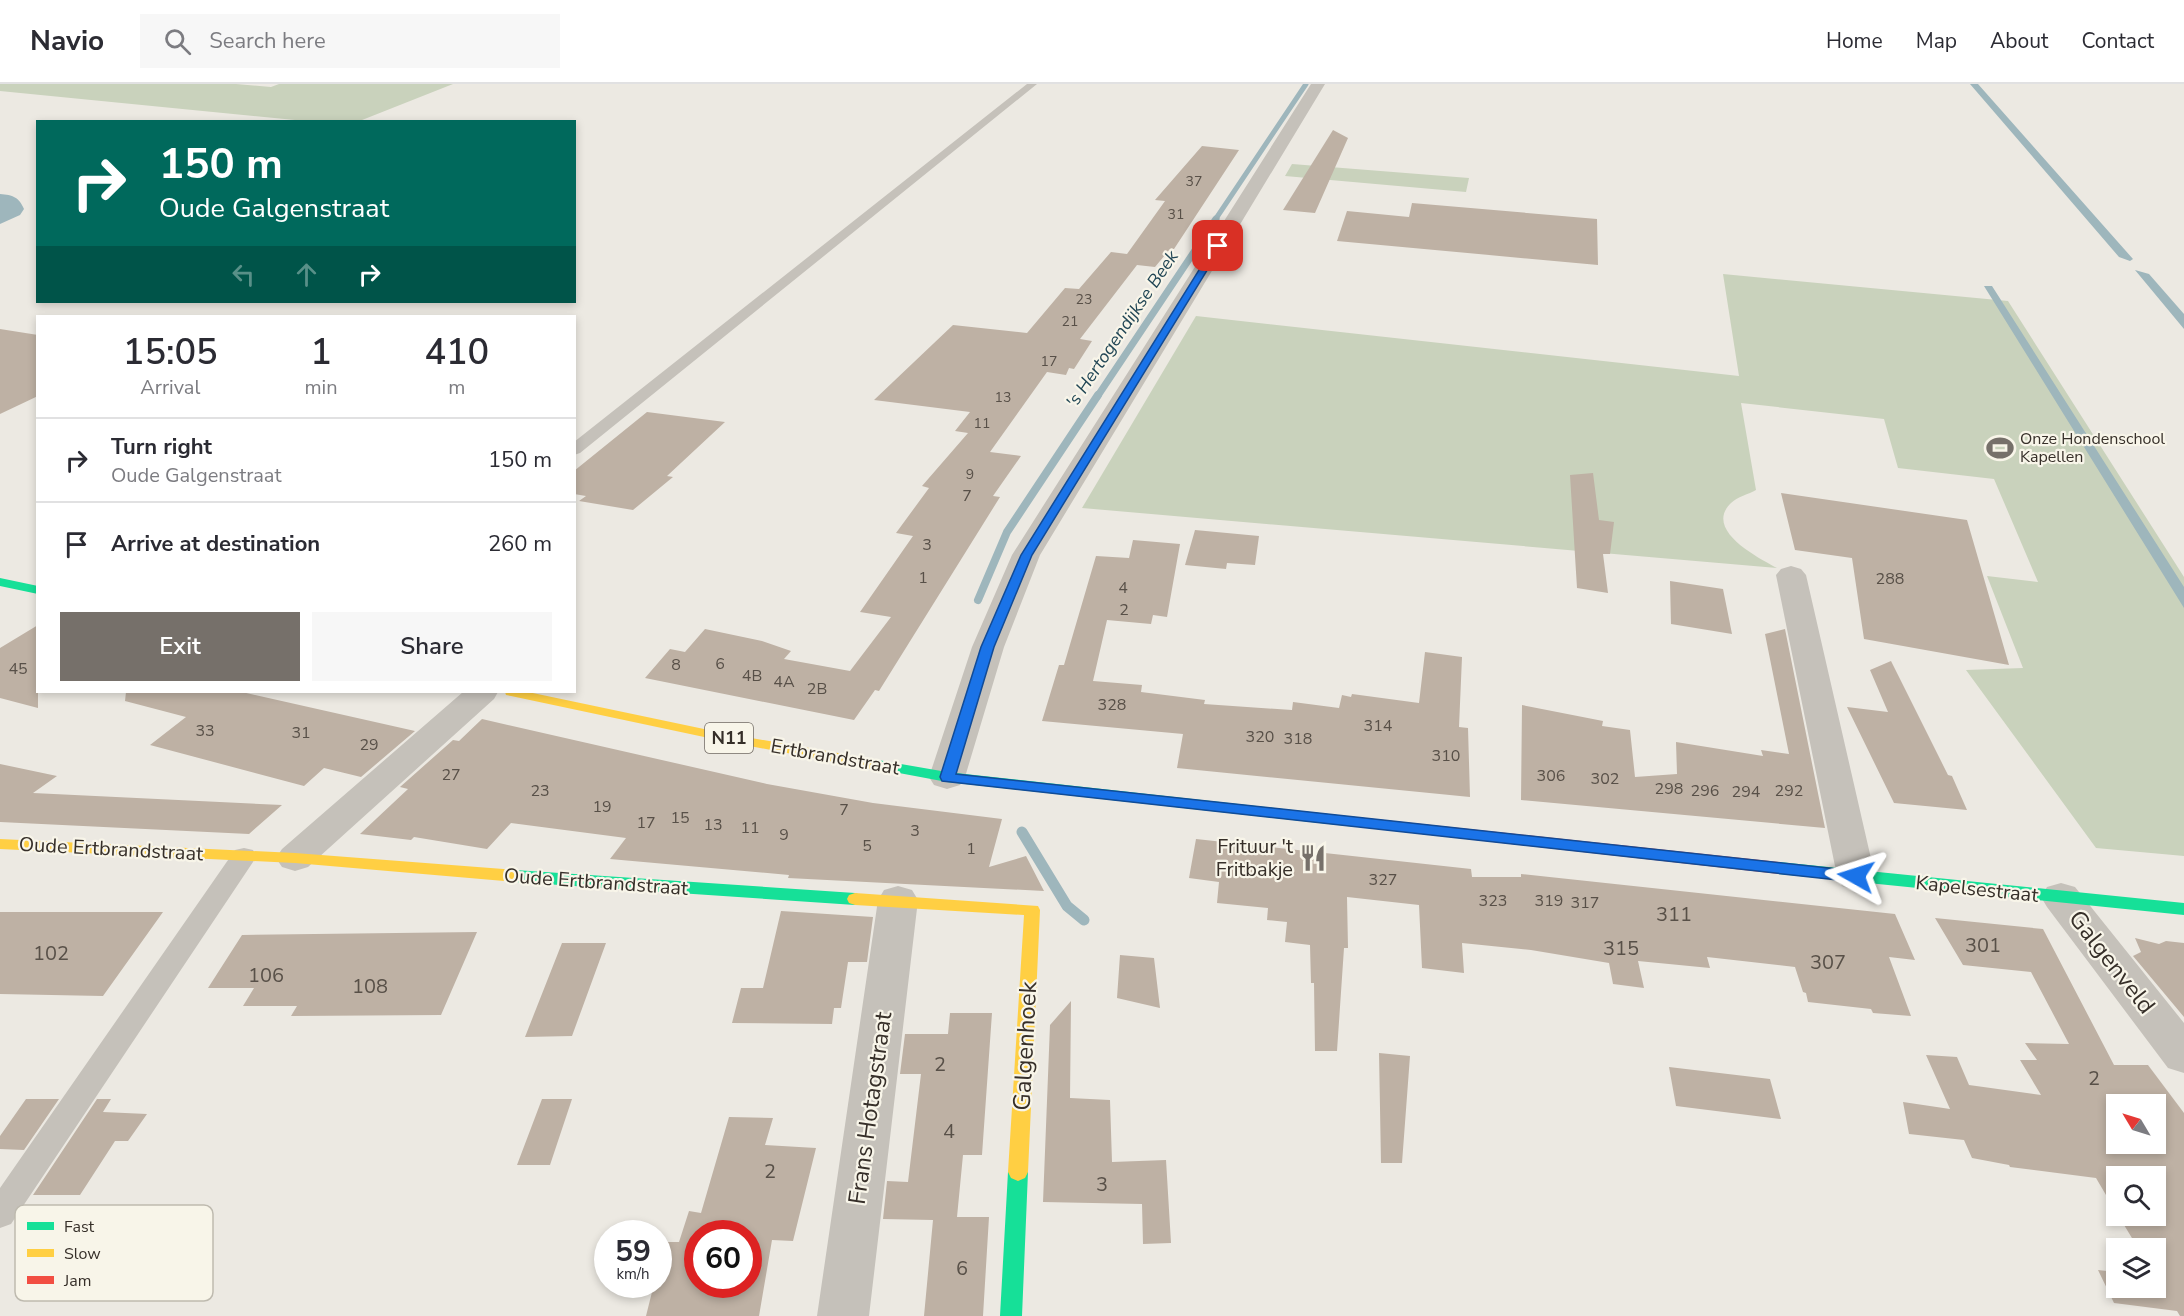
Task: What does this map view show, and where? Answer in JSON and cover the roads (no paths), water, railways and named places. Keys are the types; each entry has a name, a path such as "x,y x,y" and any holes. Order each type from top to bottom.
{"main road":[{"path":"0,582 36,590"},
{"name":"Ertbrandstraat","path":"516,693 723,737 947,777"},
{"name":"Kapelsestraat","path":"947,777 1856,876 2184,909"},
{"name":"Oude Ertbrandstraat","path":"0,844 294,858 618,884 898,900"},
{"name":"Galgenhoek","path":"898,900 1032,910 1011,1316"}],"street":[{"path":"947,777 988,647 1026,555 1318,84"},
{"path":"1791,575 1856,876"},
{"path":"294,858 481,693"},
{"name":"Galgenveld","path":"2061,897 2184,1055"},
{"name":"Frans Hotagstraat","path":"843,1316 898,900"}],"lane":[{"path":"576,448 1033,84"},
{"path":"0,1214 244,856"}],"water":[{"path":"1970,84 1978,84 2133,259 2130,261 2119,257"},
{"path":"0,194 15,197 24,209 20,215 0,224"},
{"path":"2135,270 2149,274 2184,314 2184,329"},
{"path":"1984,286 1992,286 2184,587 2184,608"}],"waterway":[{"name":"'s Hertogendijkse Beek","path":"1215,220 1306,84"},
{"name":"'s Hertogendijkse Beek","path":"1097,397 1216,219"},
{"name":"'s Hertogendijkse Beek","path":"978,600 1007,532 1098,395"},
{"name":"'s Hertogendijkse Beek","path":"1022,832 1067,906 1084,920"}],"place":[{"name":"Onze Hondenschool Kapellen","path":"2000,448"},
{"name":"Frituur 't Fritbakje","path":"1313,858"}]}
